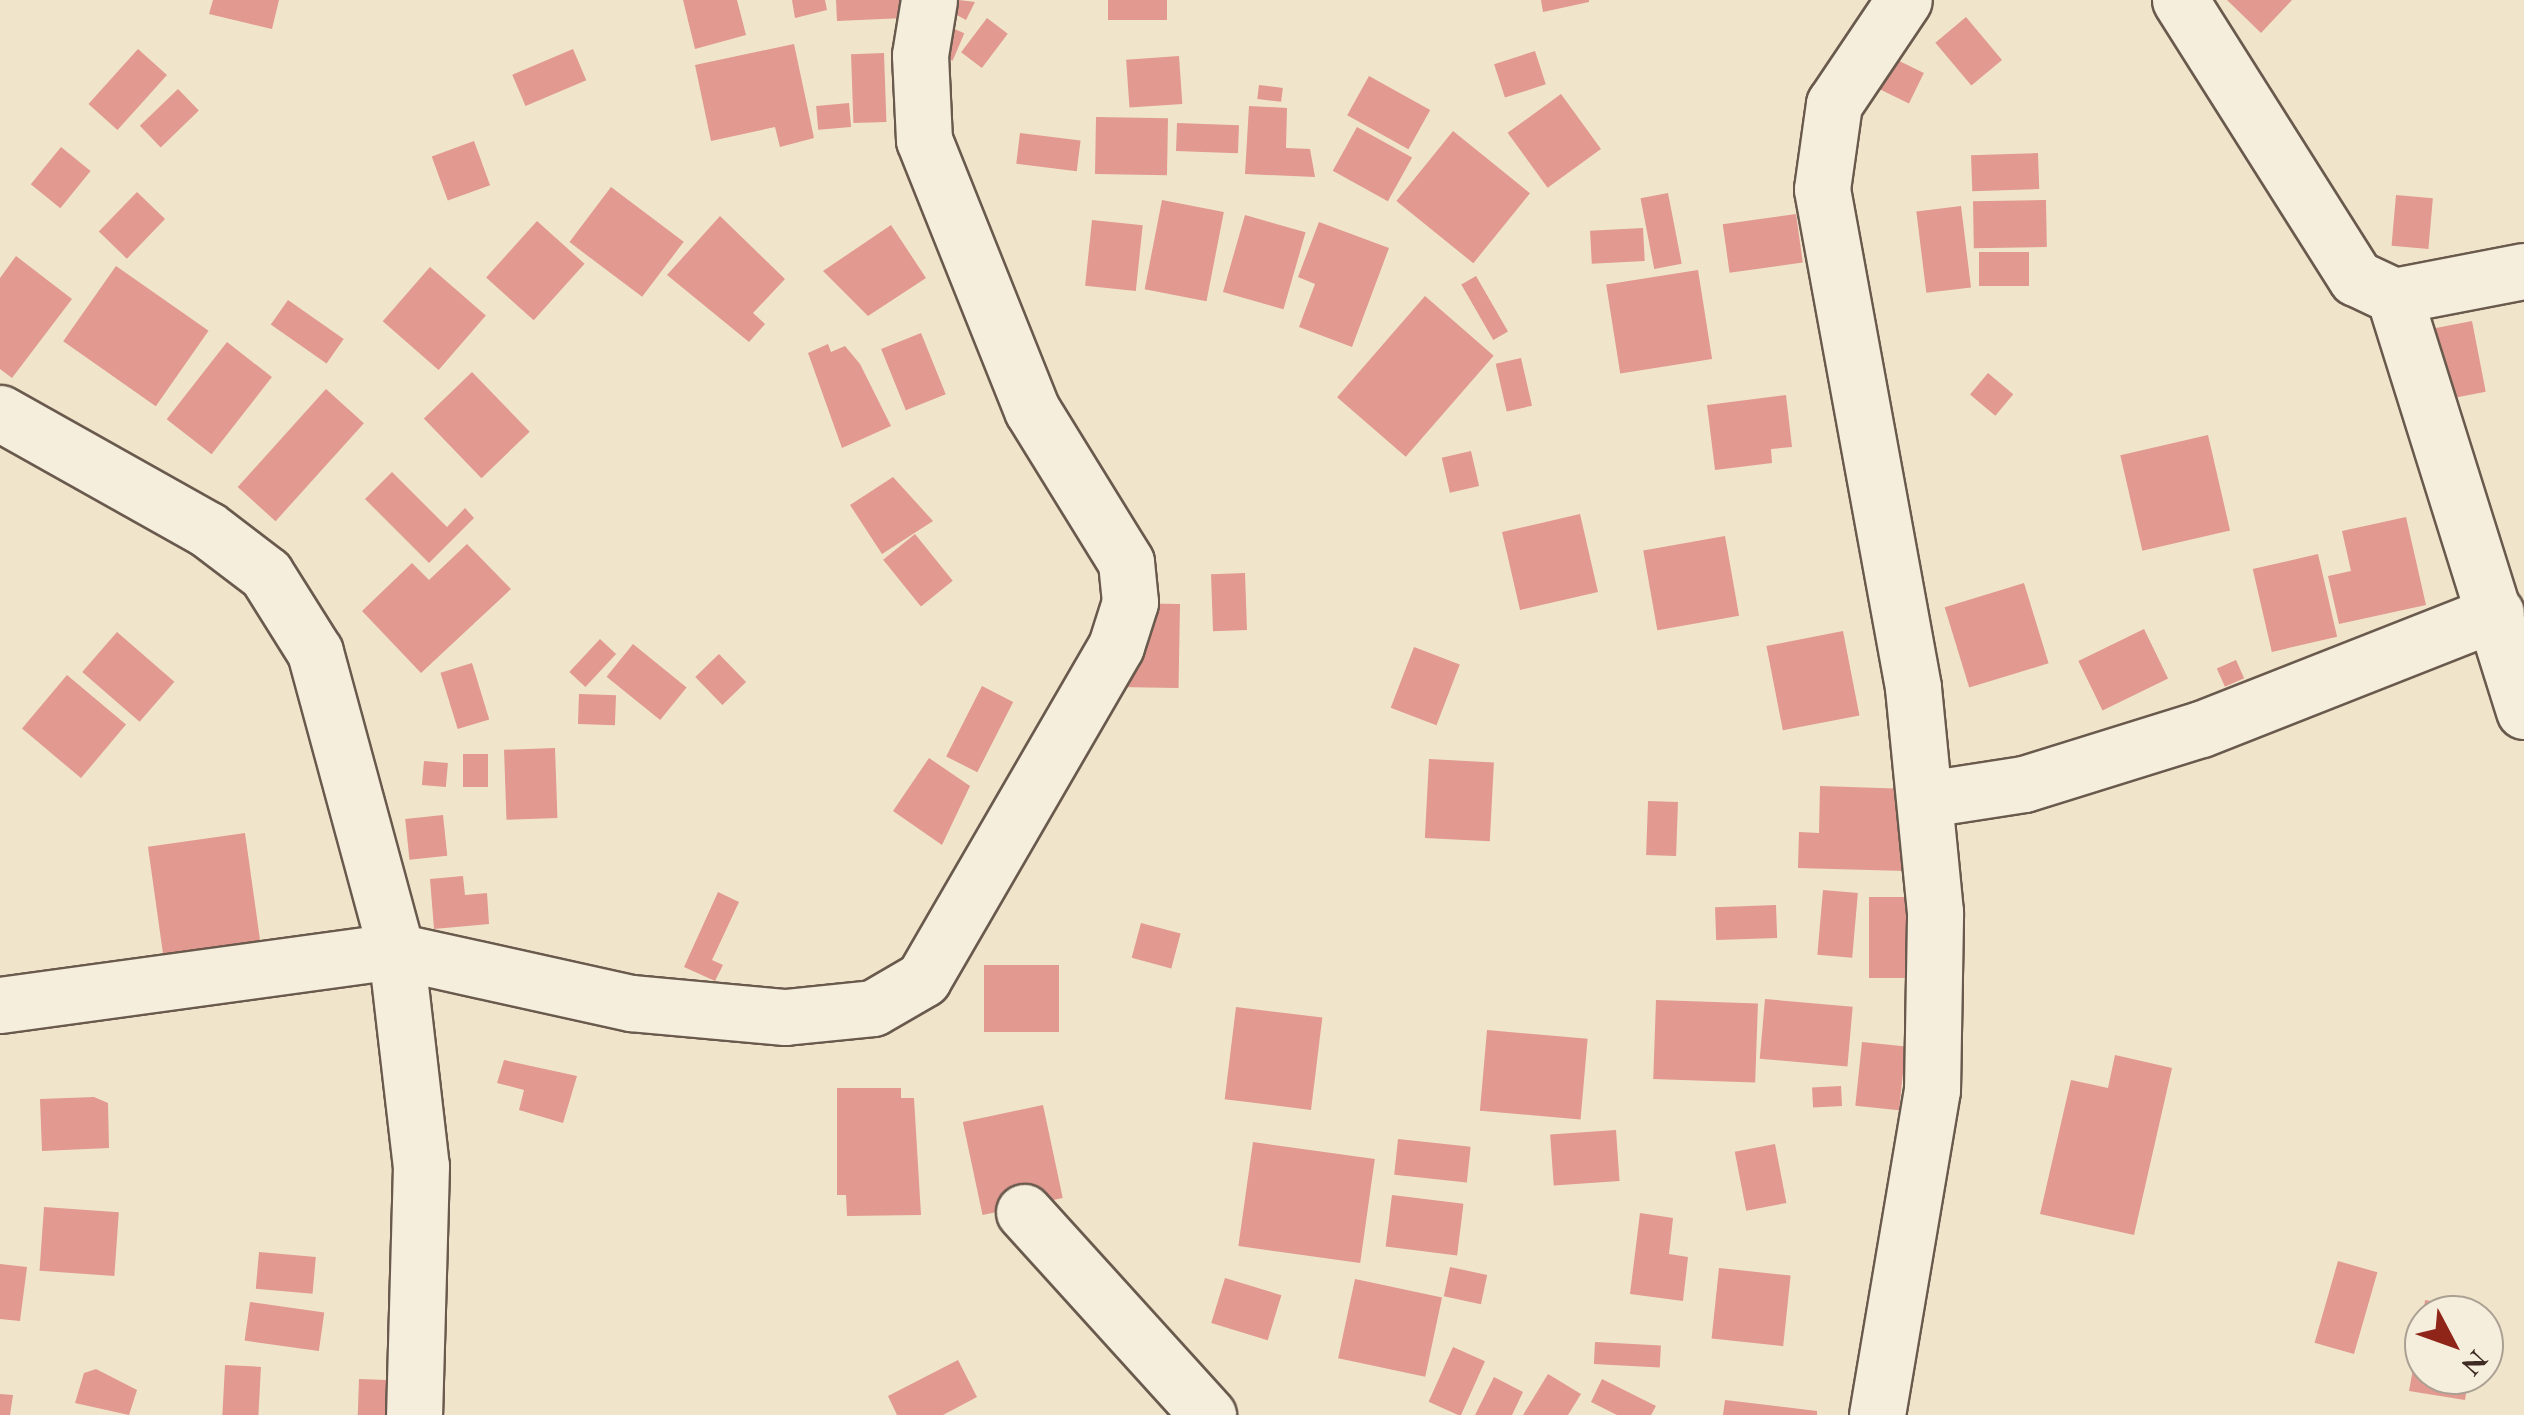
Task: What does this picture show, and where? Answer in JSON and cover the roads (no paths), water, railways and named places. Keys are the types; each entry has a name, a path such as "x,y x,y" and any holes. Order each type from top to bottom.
{"street":[{"path":"0,1005 396,950 631,1003 784,1018 873,1008 924,980 1116,646 1130,602 1126,562 1032,410 924,140 920,55 930,0"},
{"path":"1877,1415 1932,1090 1928,798 1822,189 1834,104 1904,0"},
{"path":"2180,0 2327,244 2356,278 2394,296 2524,270"},
{"path":"2394,296 2524,711"},
{"path":"0,413 208,530 266,574 298,614 396,950 421,1166 414,1415"},
{"path":"1928,798 2024,784 2200,729 2496,613"},
{"path":"1024,1212 1208,1415"}]}
